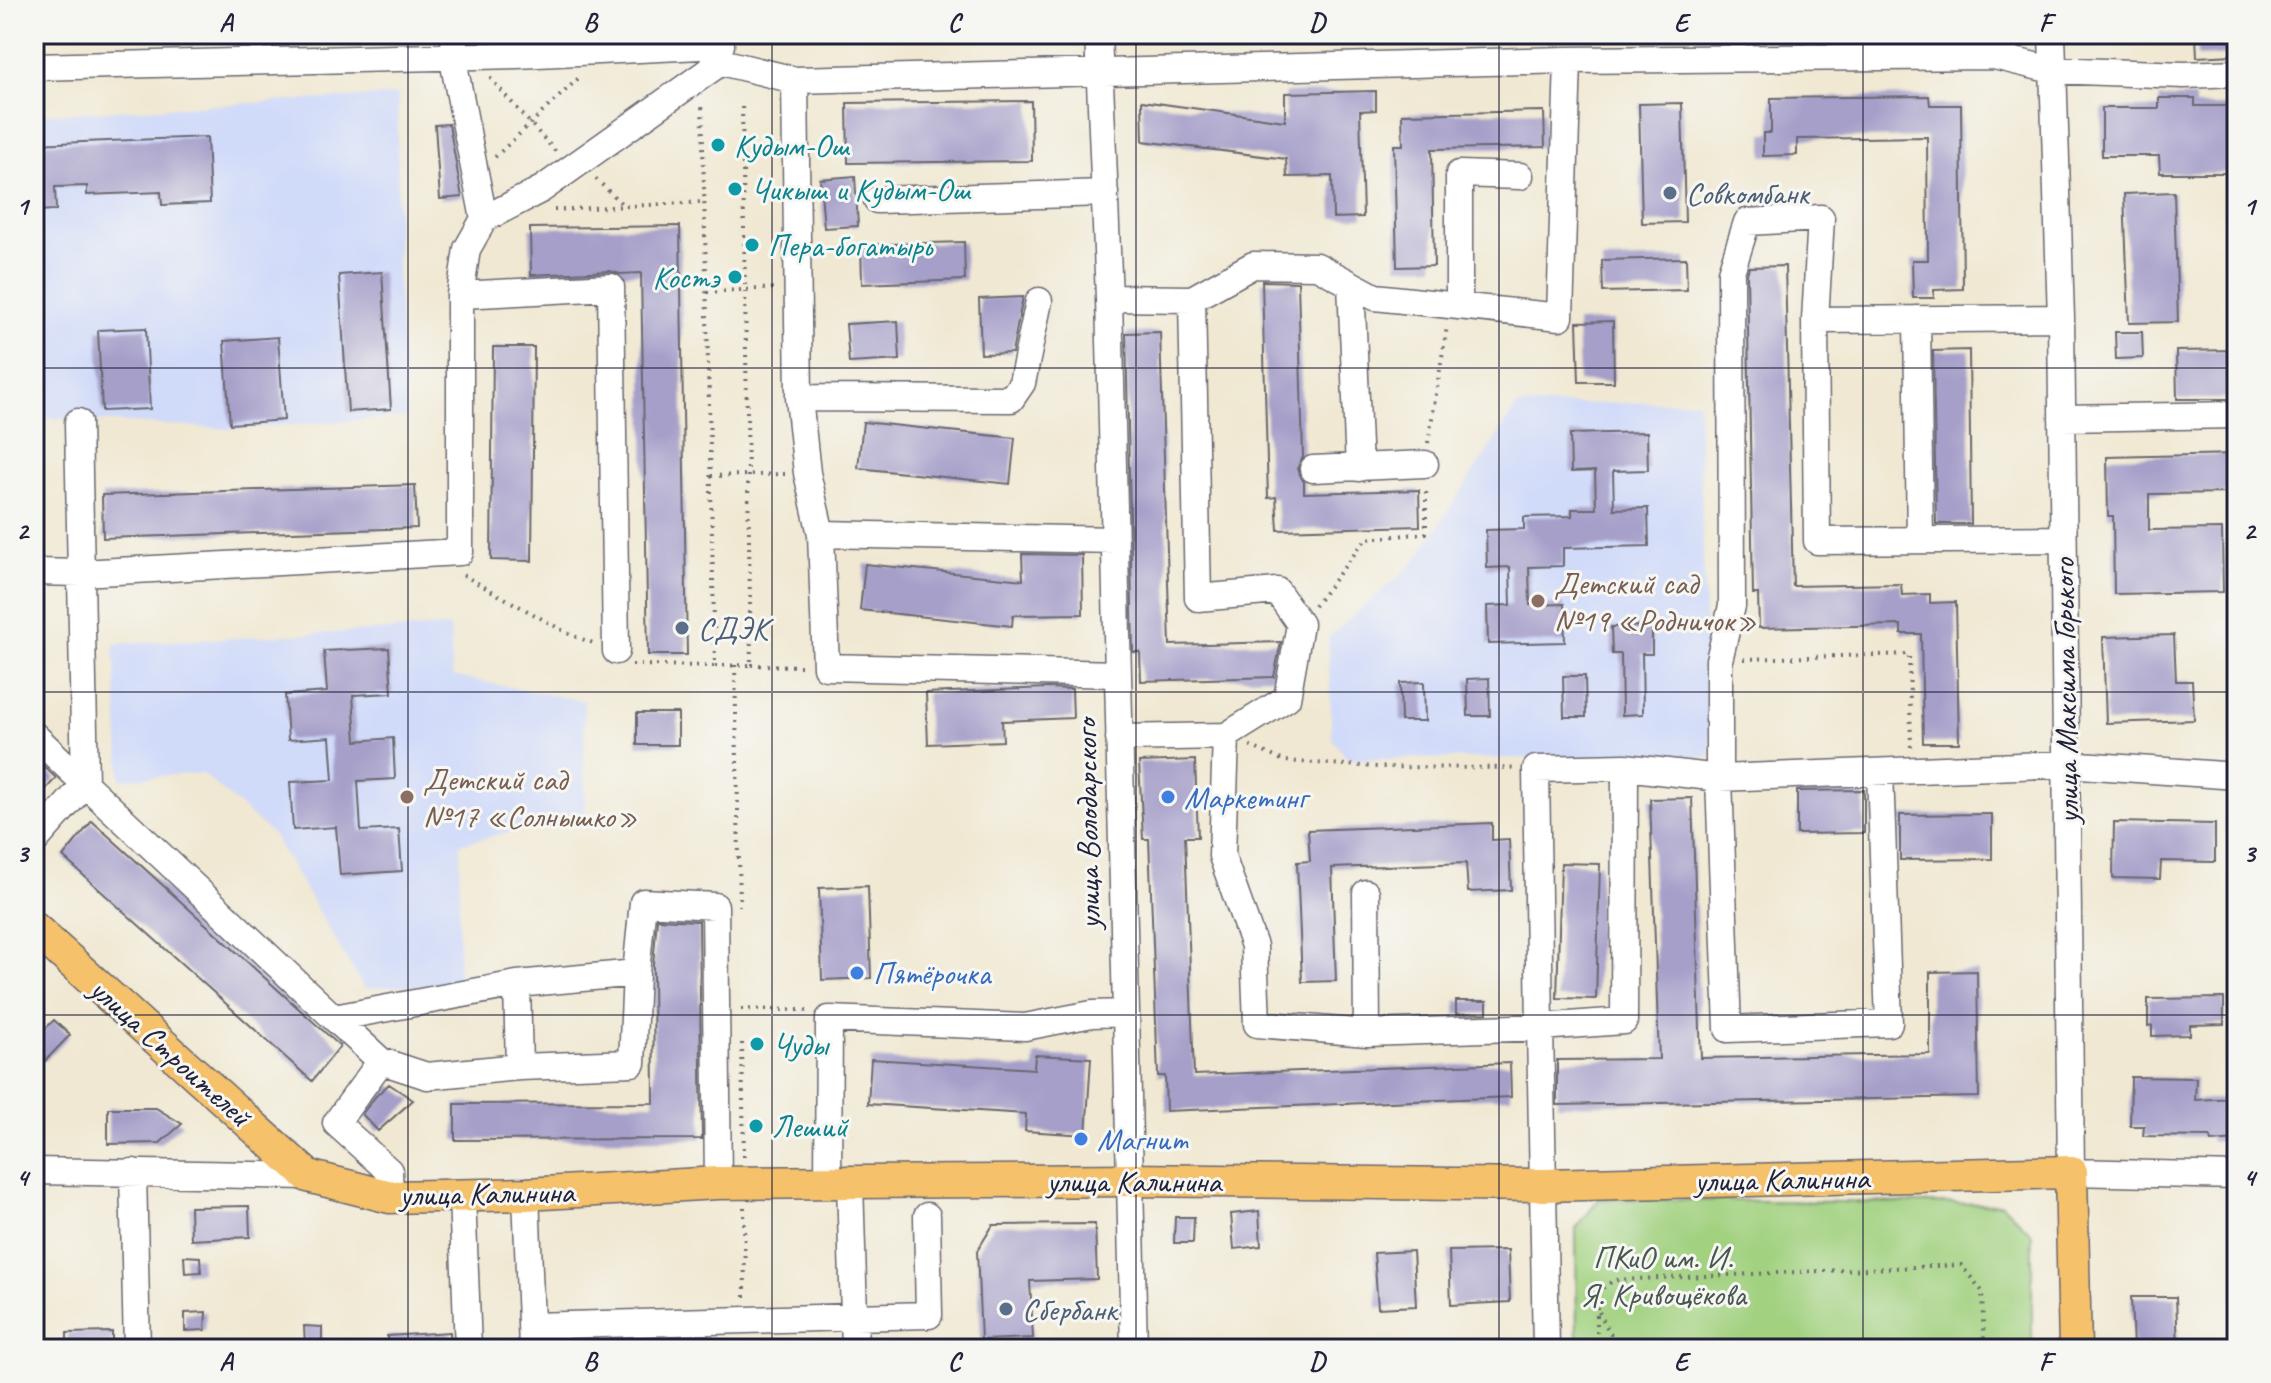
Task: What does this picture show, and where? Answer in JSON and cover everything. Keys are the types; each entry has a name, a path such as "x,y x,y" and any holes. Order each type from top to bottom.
{"main road":[{"name":"улица Строителей","path":"34,928 308,1176"},
{"name":"улица Калинина","path":"308,1176 390,1197 731,1190 839,1182 1130,1180 1544,1185 2071,1172"},
{"name":"улица Максима Горького","path":"2071,1172 2075,1349"}],"street":[{"name":"улица Володарского","path":"1098,34 1109,298 1134,1349"},
{"name":"улица Максима Горького","path":"2052,34 2061,318 2071,1172"},
{"path":"34,67 459,49 716,55 795,80 1568,60 1994,56 2052,70 2184,75 2237,73"},
{"path":"459,49 455,70 484,219"},
{"path":"34,572 81,573 460,552 460,295 467,249 484,219 542,189 579,163 716,55"},
{"path":"1109,298 1192,299 1253,265 1317,266 1375,297 1560,317 1568,60"},
{"path":"795,80 799,398 807,473 821,534 826,667 1117,674"},
{"path":"1459,306 1459,174 1520,176"},
{"path":"877,200 1105,193"},
{"path":"1880,772 1889,1023 1728,1029 1719,778 1719,660 1732,606 1731,272 1747,222 1821,218 1815,320 1817,541 2063,539"},
{"path":"1351,284 1359,468"},
{"path":"460,295 611,287 616,651"},
{"path":"1119,738 1226,736 1287,698 1300,624 1277,591 1198,598 1192,299"},
{"path":"799,398 1011,399 1022,383 1039,301"},
{"path":"1815,320 2061,318"},
{"path":"1917,319 1920,540"},
{"path":"2062,418 2237,415"},
{"path":"34,842 85,784 78,422"},
{"path":"1313,469 1425,464"},
{"path":"821,534 1115,540"},
{"path":"34,735 381,1061 427,1076 519,1067 632,1063 643,902 715,906 731,1190"},
{"path":"1226,736 1222,856 1254,946 1257,1024 1367,1033 1624,1021 1625,767"},
{"path":"1546,1349 1536,769 1625,767 1719,778 2066,764 2237,776"},
{"path":"1366,893 1367,1033"},
{"path":"334,1018 517,984 636,973"},
{"path":"517,984 519,1067"},
{"path":"855,1349 839,1182 829,1019 1025,1027 1092,1014 1125,1013"},
{"path":"381,1061 336,1123 389,1171 390,1197"},
{"name":"улица Калинина","path":"34,1171 308,1176"},
{"path":"133,1172 137,1349"},
{"name":"улица Калинина","path":"2071,1172 2237,1176"},
{"path":"526,1194 531,1338 745,1319 929,1315 927,1216"},
{"path":"462,1195 468,1349"}],"path":[{"path":"459,49 560,156 579,163 624,206"},
{"path":"476,175 608,52"},
{"path":"715,666 704,202 716,55"},
{"path":"742,104 751,665"},
{"path":"550,210 704,202"},
{"path":"707,292 797,286"},
{"path":"1300,624 1366,539 1426,533 1425,464 1446,327 1459,306"},
{"path":"711,476 807,473"},
{"path":"460,552 463,575 571,635 616,651 633,666 826,667"},
{"path":"1719,660 1909,654 1911,771"},
{"path":"735,665 740,887"},
{"path":"1226,736 1284,761 1377,767 1536,769"},
{"path":"741,1009 803,1010 829,1019"},
{"path":"731,1190 745,1319"},
{"path":"1597,1349 1597,1292 1614,1280 1961,1265 1982,1291 1984,1349"},
{"path":"1597,1308 1618,1349"}],"shaded area":[{"path":"398,95 397,275 407,417 229,429 34,417 34,115"},
{"name":"Детский сад №19 «Родничок»","path":"1698,401 1710,757 1348,759 1332,739 1328,638 1414,563 1517,406"},
{"name":"Детский сад №17 «Солнышко»","path":"450,627 452,676 584,701 585,814 460,844 458,984 364,988 272,834 202,773 121,779 114,644"}],"green space":[{"name":"ПКиО им. И. Я. Кривощёкова","path":"1599,1199 2002,1204 2032,1234 2032,1349 1577,1349 1576,1229"}],"building":[{"path":"2231,34 2233,55 2197,57 2196,35"},
{"path":"1376,91 1376,110 1360,111 1363,217 1333,218 1332,176 1287,177 1286,159 1143,141 1142,101 1285,121 1285,93"},
{"path":"1929,96 1930,105 1961,105 1963,289 1934,290 1934,298 1913,298 1912,260 1928,260 1927,137 1797,139 1797,155 1763,156 1763,133 1771,133 1771,98"},
{"path":"2159,98 2195,98 2195,106 2237,106 2237,173 2160,173 2159,156 2102,156 2102,108 2159,108"},
{"path":"1031,101 1032,161 848,163 847,103"},
{"path":"1682,103 1685,222 1642,223 1639,104"},
{"path":"1544,111 1545,147 1432,149 1434,266 1397,267 1394,145 1403,145 1402,114"},
{"path":"449,124 462,197 440,199 435,125"},
{"path":"207,137 210,203 162,205 161,192 87,195 87,186 55,187 56,210 34,211 34,144"},
{"path":"855,176 858,226 824,228 820,179"},
{"path":"2174,192 2178,322 2129,323 2124,194"},
{"path":"680,226 687,655 648,655 641,273 610,271 531,275 530,228"},
{"path":"964,242 965,280 862,284 861,245"},
{"path":"1686,258 1687,290 1603,292 1602,260"},
{"path":"1785,266 1793,586 1901,584 1902,595 1930,594 1930,603 1956,602 1959,743 1923,743 1921,634 1901,634 1901,625 1759,628 1758,594 1753,594 1747,274 1749,267"},
{"path":"382,272 391,409 348,412 339,275"},
{"path":"1262,281 1298,282 1303,457 1297,469 1304,482 1304,493 1419,490 1420,526 1278,530 1276,497 1268,498"},
{"path":"1023,297 1012,353 981,354 979,299"},
{"path":"898,321 900,360 849,363 846,324"},
{"path":"1613,321 1614,382 1579,382 1577,322"},
{"path":"146,328 150,409 102,411 98,330"},
{"path":"1160,332 1170,645 1281,642 1274,677 1141,681 1140,652 1133,652 1126,333"},
{"path":"2115,332 2142,332 2143,358 2116,359"},
{"path":"278,337 284,420 230,424 224,341"},
{"path":"493,347 534,347 532,561 491,560"},
{"path":"1969,350 1971,524 1936,524 1933,351"},
{"path":"2237,350 2237,399 2177,399 2176,351"},
{"path":"863,422 1015,438 1010,484 858,468"},
{"path":"1647,432 1648,470 1613,471 1614,509 1648,508 1649,546 1563,548 1563,566 1529,567 1530,605 1564,604 1565,642 1488,644 1487,606 1511,605 1510,567 1487,568 1486,530 1524,529 1524,517 1572,516 1572,509 1596,509 1595,471 1571,472 1570,434"},
{"path":"2237,454 2237,493 2149,494 2149,530 2222,529 2223,592 2114,594 2113,516 2108,516 2107,457"},
{"path":"415,485 417,528 103,538 102,495"},
{"path":"1022,554 1082,555 1083,614 1013,615 1012,626 860,610 865,564 1023,580"},
{"path":"1652,626 1652,654 1642,654 1643,714 1622,715 1621,654 1612,654 1611,627"},
{"path":"2174,635 2176,681 2192,681 2194,720 2106,723 2103,637"},
{"path":"389,648 392,693 353,695 356,741 393,738 395,779 358,781 361,831 399,829 402,871 340,875 336,827 293,830 290,782 333,780 330,737 288,740 285,695 327,692 324,651"},
{"path":"1563,676 1585,676 1586,717 1564,717"},
{"path":"1489,678 1490,716 1468,716 1467,679"},
{"path":"1424,682 1425,721 1401,721 1400,683"},
{"path":"1072,689 1073,718 1002,721 1003,741 928,744 926,693"},
{"path":"637,713 678,713 678,745 637,745"},
{"path":"34,757 56,778 34,802"},
{"path":"1195,760 1198,837 1185,837 1194,1075 1510,1063 1511,1097 1166,1111 1165,1076 1158,1076 1149,839 1143,839 1139,762"},
{"path":"1864,790 1864,833 1797,834 1797,791"},
{"path":"1692,798 1701,1058 1930,1054 1930,972 1977,971 1979,1097 1557,1105 1557,1060 1659,1059 1650,799"},
{"path":"1992,814 1992,859 1900,860 1900,815"},
{"path":"92,821 340,1046 312,1081 63,857"},
{"path":"2114,822 2215,824 2215,862 2161,861 2160,879 2113,878"},
{"path":"1492,823 1492,840 1509,839 1511,890 1468,892 1466,863 1332,868 1336,981 1302,982 1297,862 1310,861 1308,830"},
{"path":"1561,863 1600,864 1596,999 1557,998"},
{"path":"868,886 871,978 822,980 819,888"},
{"path":"657,919 699,921 702,1139 455,1140 455,1104 654,1103 653,965"},
{"path":"2224,998 2224,1024 2190,1025 2190,1035 2152,1036 2152,1025 2148,1026 2148,999"},
{"path":"1456,1001 1487,1001 1487,1013 1456,1014"},
{"path":"54,1020 70,1035 45,1061 34,1051 34,1039"},
{"path":"1035,1055 1091,1058 1086,1135 1025,1131 1026,1114 868,1104 871,1059 1034,1069"},
{"path":"2131,1077 2196,1078 2195,1100 2237,1098 2237,1140 2211,1142 2210,1137 2143,1136 2144,1126 2130,1126"},
{"path":"389,1084 413,1100 378,1131 362,1114"},
{"path":"108,1108 156,1108 182,1124 160,1143 108,1144"},
{"path":"249,1206 250,1237 191,1240 190,1207"},
{"path":"1259,1211 1261,1246 1234,1249 1231,1214"},
{"path":"1175,1217 1194,1217 1193,1243 1174,1243"},
{"name":"Сбербанк","path":"1095,1224 1097,1279 1030,1281 1033,1338 981,1340 977,1251 993,1225"},
{"path":"1508,1250 1510,1302 1451,1305 1449,1251"},
{"path":"1413,1251 1416,1306 1378,1308 1374,1253"},
{"path":"184,1256 200,1257 201,1272 185,1273"},
{"path":"2131,1297 2176,1297 2178,1349 2133,1349"},
{"path":"206,1312 205,1330 185,1331 185,1313"},
{"path":"304,1326 322,1327 322,1344 305,1345"},
{"path":"112,1332 112,1349 67,1349 67,1333"},
{"path":"450,1332 451,1349 388,1349 387,1336"}],"place":[{"name":"Кудым-Ош","path":"718,145"},
{"name":"Чикыш и Кудым-Ош","path":"735,189"},
{"name":"Совкомбанк","path":"1670,193"},
{"name":"Пера-богатырь","path":"752,245"},
{"name":"Костэ","path":"735,277"},
{"name":"Детский сад №19 «Родничок»","path":"1538,601"},
{"name":"СДЭК","path":"682,628"},
{"name":"Детский сад №17 «Солнышко»","path":"407,797"},
{"name":"Маркетинг","path":"1168,797"},
{"name":"Пятёрочка","path":"857,973"},
{"name":"Чуды","path":"757,1044"},
{"name":"Леший","path":"756,1126"},
{"name":"Магнит","path":"1081,1139"},
{"name":"Сбербанк","path":"1006,1309"}]}
